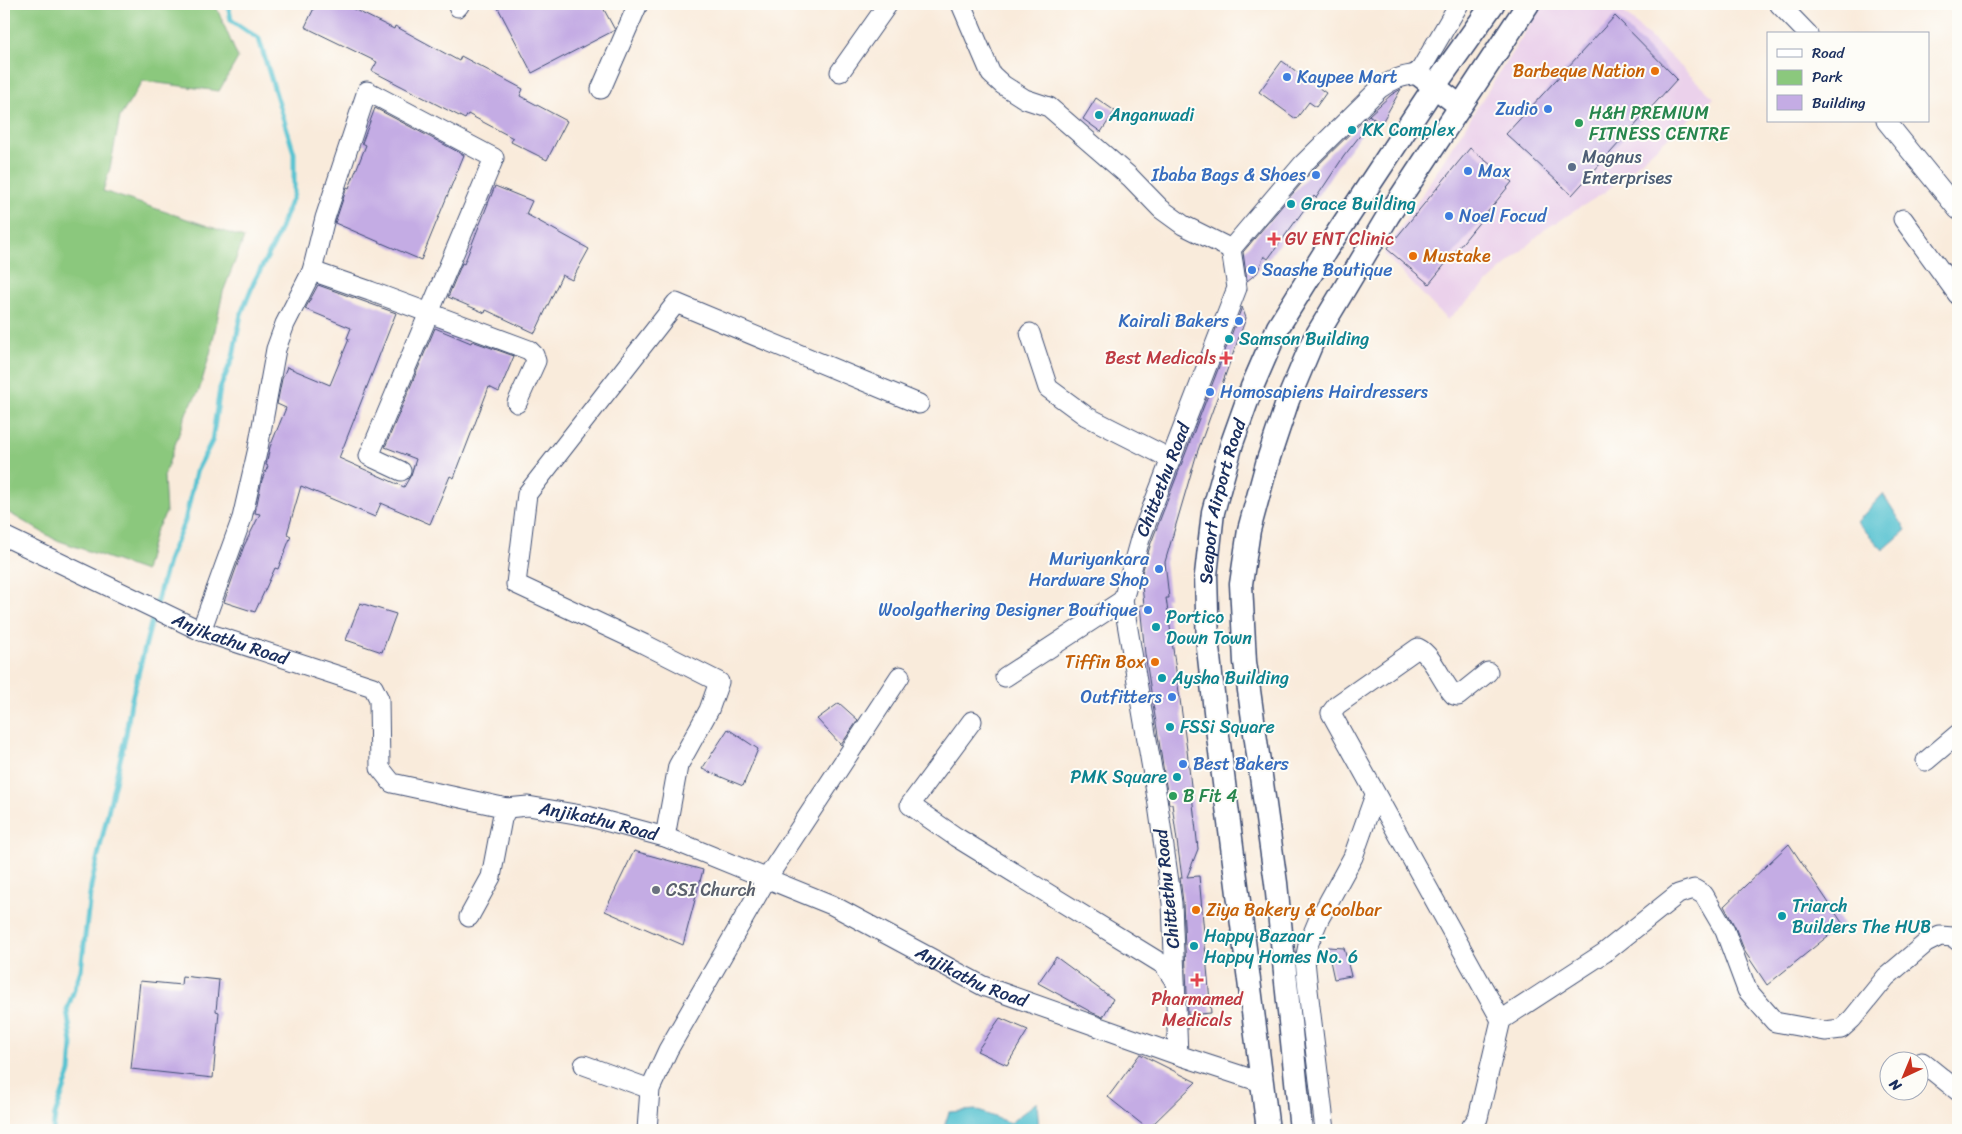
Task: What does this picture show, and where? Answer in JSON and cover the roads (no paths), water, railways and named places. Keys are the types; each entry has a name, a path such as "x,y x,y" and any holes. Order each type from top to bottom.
{"main road":[{"name":"Seaport Airport Road","path":"1268,1130 1208,648 1206,575 1213,512 1232,443 1252,387 1278,327 1328,247 1426,81 1493,4"},
{"path":"1301,1130 1276,883 1245,662 1241,584 1249,530 1276,434 1312,343 1388,216 1528,4"},
{"path":"1426,81 1460,106"}],"street":[{"path":"601,89 638,4"},
{"path":"840,72 888,4"},
{"path":"961,4 992,74 1003,85 1025,99 1049,107 1130,177 1161,210 1183,225 1231,249 1303,164 1379,89 1390,80 1404,76 1426,81 1459,4"},
{"path":"1779,4 1806,32"},
{"path":"201,631 242,518 258,448 276,349 312,271 325,218 366,91 494,158 369,456 401,471"},
{"path":"1887,122 1958,210"},
{"path":"1903,219 1958,295"},
{"name":"Chittethu Road","path":"1178,1055 1172,903 1157,798 1123,600 1140,539 1237,288 1231,249"},
{"path":"312,271 529,350 534,355 536,361 517,403"},
{"path":"665,837 678,766 709,710 719,682 644,644 516,584 527,494 676,303 919,404"},
{"path":"1030,333 1048,388 1086,416 1171,459"},
{"name":"Anjikathu Road","path":"4,536 201,631 373,687 379,699 380,768 392,783 507,808 528,806 587,816 665,837 832,905 983,986 1178,1055 1261,1082"},
{"path":"1004,677 1123,600"},
{"path":"1469,1130 1478,1118 1501,1020 1331,716 1331,710 1418,648 1422,650 1431,662 1454,696 1458,696 1488,672"},
{"path":"647,1130 650,1089 668,1050 767,878 900,676"},
{"path":"972,721 910,805 956,837 1164,965 1174,980"},
{"path":"1926,761 1958,734"},
{"path":"1325,1130 1305,960 1308,945 1318,921 1353,857 1375,794"},
{"path":"469,917 491,877 502,819 507,808"},
{"path":"1501,1020 1604,953 1678,894 1694,889 1704,895 1725,931 1747,990 1775,1022 1825,1031 1841,1029 1852,1019 1886,976 1926,943 1940,936 1953,938 1958,941"},
{"path":"584,1065 650,1089"},
{"path":"1930,1068 1958,1091"}],"water":[{"path":"1883,494 1906,530 1883,550 1857,522"},
{"path":"1037,1102 1039,1130 943,1130 949,1112 976,1110 1010,1123"}],"waterway":[{"path":"53,1130 55,1115 70,1072 72,1044 67,1010 81,970 91,886 126,734 131,702 155,608 169,558 185,521 196,472 212,441 220,388 233,357 241,314 254,282 274,244 294,194 294,153 259,39 231,20 228,4"}],"place":[{"name":"Barbeque Nation","path":"1655,71"},
{"name":"Kaypee Mart","path":"1287,77"},
{"name":"Zudio","path":"1548,109"},
{"name":"Anganwadi","path":"1099,115"},
{"name":"H&H PREMIUM FITNESS CENTRE","path":"1579,123"},
{"name":"KK Complex","path":"1352,130"},
{"name":"Magnus Enterprises","path":"1572,167"},
{"name":"Max","path":"1468,171"},
{"name":"Ibaba Bags & Shoes","path":"1316,175"},
{"name":"Grace Building","path":"1291,204"},
{"name":"Noel Focud","path":"1449,216"},
{"name":"GV ENT Clinic","path":"1274,239"},
{"name":"Mustake","path":"1413,256"},
{"name":"Saashe Boutique","path":"1252,270"},
{"name":"Kairali Bakers","path":"1239,321"},
{"name":"Samson Building","path":"1229,339"},
{"name":"Best Medicals","path":"1226,358"},
{"name":"Homosapiens Hairdressers","path":"1210,392"},
{"name":"Muriyankara Hardware Shop","path":"1159,569"},
{"name":"Woolgathering Designer Boutique","path":"1148,610"},
{"name":"Portico Down Town","path":"1156,627"},
{"name":"Tiffin Box","path":"1155,662"},
{"name":"Aysha Building","path":"1162,678"},
{"name":"Outfitters","path":"1172,697"},
{"name":"FSSi Square","path":"1170,727"},
{"name":"Best Bakers","path":"1183,764"},
{"name":"PMK Square","path":"1177,777"},
{"name":"B Fit 4","path":"1173,796"},
{"name":"CSI Church","path":"656,890"},
{"name":"Ziya Bakery & Coolbar","path":"1196,910"},
{"name":"Triarch Builders The HUB","path":"1782,916"},
{"name":"Happy Bazaar - Happy Homes No. 6","path":"1194,946"},
{"name":"Pharmamed Medicals","path":"1197,980"}]}
